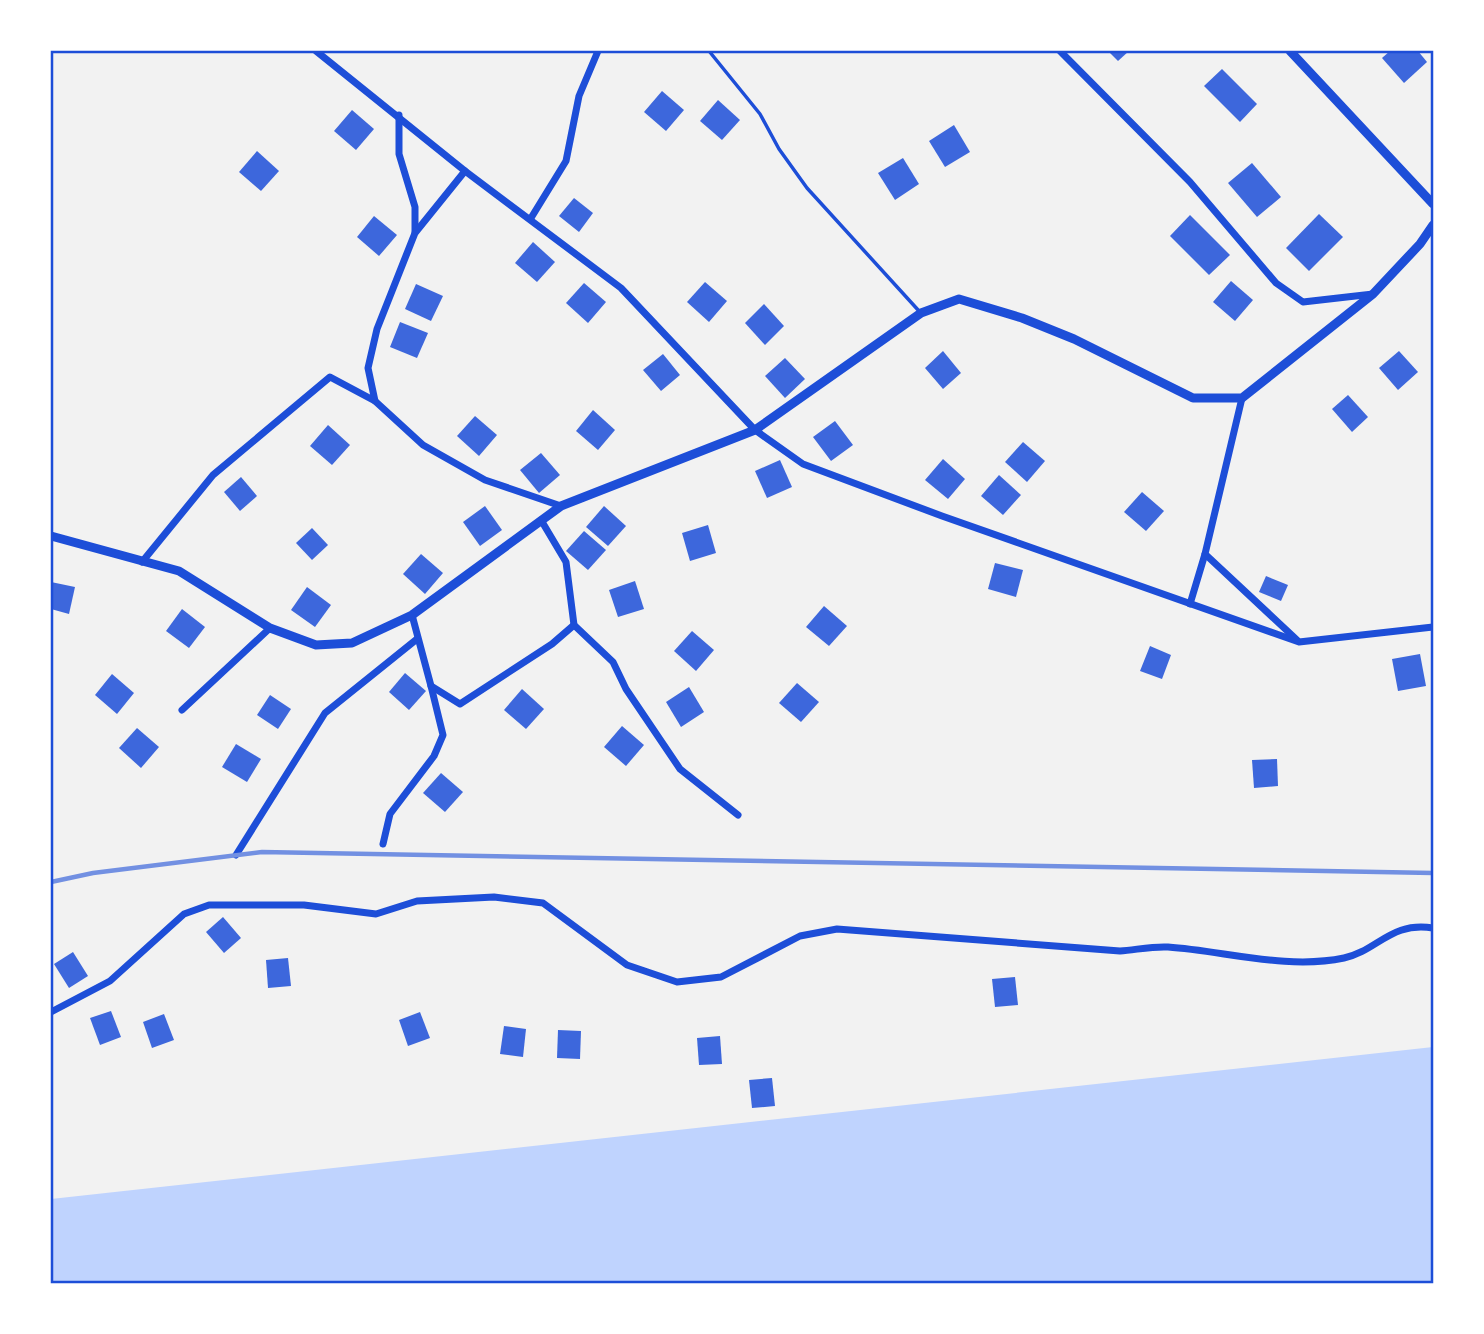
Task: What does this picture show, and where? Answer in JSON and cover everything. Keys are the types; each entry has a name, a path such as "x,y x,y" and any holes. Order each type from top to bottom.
{"street":[{"path":"316,51 465,171 621,288 755,430 803,464 1300,642 1433,627"},
{"path":"531,218 566,161 579,96 598,51"},
{"path":"1060,51 1190,182 1276,283 1303,302 1373,294"},
{"path":"1290,51 1433,204"},
{"path":"399,116 399,154 415,207 415,233"},
{"path":"375,401 368,368 377,329 415,233 465,171"},
{"path":"1190,604 1205,554 1242,398 1373,294 1420,244 1433,225"},
{"path":"51,536 179,571 270,628 316,645 352,642 412,615 561,506 755,430 921,313 959,299 1021,318 1074,339 1193,398 1242,398"},
{"path":"142,562 214,475 330,377 375,401 423,445 485,480 561,506"},
{"path":"541,520 566,562 574,625 613,662 626,689 680,769 738,815"},
{"path":"1205,554 1300,642"},
{"path":"383,844 390,814 434,756 443,735 412,615"},
{"path":"431,686 460,704 552,644 574,625"},
{"path":"182,710 270,628"},
{"path":"236,855 325,713 417,639"},
{"path":"51,1012 110,981 184,914 209,905 304,905 376,914 417,901 495,897 543,902 627,965 677,982 721,977 800,936 837,929 1120,951 1166,946 1290,961 1346,958 1390,934 1419,926 1433,928"}],"lane":[{"path":"709,51 760,114 779,149 807,188 921,313"}],"water":[{"path":"1433,1047 1433,1283 51,1283 51,1199"}],"building":[{"path":"1108,51 1129,51 1118,61"},
{"path":"1390,51 1418,51 1427,62 1404,83 1382,58"},
{"path":"1222,69 1257,104 1240,122 1204,86"},
{"path":"662,91 684,110 666,131 644,112"},
{"path":"718,100 740,120 722,140 700,121"},
{"path":"352,110 374,129 356,150 334,131"},
{"path":"954,125 970,152 945,167 929,141"},
{"path":"257,151 279,171 261,191 239,172"},
{"path":"903,158 919,184 895,200 878,173"},
{"path":"1252,163 1281,197 1257,217 1228,183"},
{"path":"574,198 593,213 579,232 559,216"},
{"path":"1319,214 1343,237 1309,271 1286,248"},
{"path":"1190,215 1230,255 1209,275 1170,236"},
{"path":"374,216 397,235 379,256 357,237"},
{"path":"533,242 555,262 537,282 515,263"},
{"path":"1231,281 1253,300 1235,321 1213,302"},
{"path":"705,282 727,301 709,322 687,302"},
{"path":"584,283 606,302 588,323 566,303"},
{"path":"416,284 443,296 431,321 405,309"},
{"path":"764,304 784,326 765,345 745,323"},
{"path":"400,322 428,333 417,358 390,347"},
{"path":"943,351 961,373 943,389 925,368"},
{"path":"1399,351 1418,372 1398,390 1379,368"},
{"path":"663,354 680,375 661,391 643,370"},
{"path":"785,358 805,379 785,398 765,376"},
{"path":"1348,395 1368,417 1352,432 1332,409"},
{"path":"593,410 615,430 598,450 576,431"},
{"path":"475,416 497,435 479,456 457,436"},
{"path":"835,421 853,445 831,461 813,437"},
{"path":"328,425 350,445 332,465 310,446"},
{"path":"1023,442 1045,461 1027,482 1005,462"},
{"path":"541,453 560,475 539,493 520,470"},
{"path":"943,459 965,479 948,499 925,480"},
{"path":"780,460 792,487 767,498 755,471"},
{"path":"999,475 1021,495 1003,515 981,496"},
{"path":"241,477 257,496 240,511 224,492"},
{"path":"1142,492 1164,511 1146,531 1124,512"},
{"path":"485,506 502,530 480,546 463,522"},
{"path":"604,506 626,526 608,546 586,527"},
{"path":"708,525 716,553 690,561 682,533"},
{"path":"312,528 328,545 312,560 296,543"},
{"path":"584,531 606,550 588,570 566,551"},
{"path":"421,554 443,573 425,594 403,574"},
{"path":"995,563 1023,570 1016,597 988,589"},
{"path":"1266,576 1288,585 1281,601 1259,592"},
{"path":"635,581 644,609 618,617 609,590"},
{"path":"51,582 75,587 69,614 51,609"},
{"path":"307,587 331,605 315,627 291,610"},
{"path":"824,606 847,626 829,646 806,627"},
{"path":"182,609 205,627 189,648 166,631"},
{"path":"692,631 714,650 696,671 674,651"},
{"path":"1150,646 1171,655 1162,679 1140,671"},
{"path":"1420,654 1426,686 1398,691 1392,659"},
{"path":"405,673 426,691 409,710 389,692"},
{"path":"112,674 134,693 117,714 95,695"},
{"path":"797,683 819,702 801,722 779,703"},
{"path":"689,687 704,712 681,727 666,702"},
{"path":"522,689 544,709 526,729 504,710"},
{"path":"270,695 291,709 278,729 257,715"},
{"path":"622,726 644,745 626,766 604,747"},
{"path":"137,728 159,747 141,768 119,748"},
{"path":"236,744 261,759 247,782 222,767"},
{"path":"1277,759 1278,786 1254,788 1252,760"},
{"path":"441,773 463,792 445,812 423,793"},
{"path":"223,917 241,938 224,953 206,932"},
{"path":"73,952 88,976 69,988 54,964"},
{"path":"288,958 291,986 268,988 266,960"},
{"path":"1015,977 1018,1005 995,1007 992,979"},
{"path":"111,1011 121,1037 100,1045 90,1018"},
{"path":"420,1012 430,1038 408,1046 399,1020"},
{"path":"164,1014 174,1040 152,1048 143,1022"},
{"path":"504,1026 526,1029 523,1057 500,1054"},
{"path":"558,1030 581,1031 580,1059 557,1058"},
{"path":"720,1036 722,1064 699,1065 697,1038"},
{"path":"772,1078 775,1106 752,1108 749,1080"}],"railway":[{"path":"51,882 93,873 262,852 1433,873"}]}
